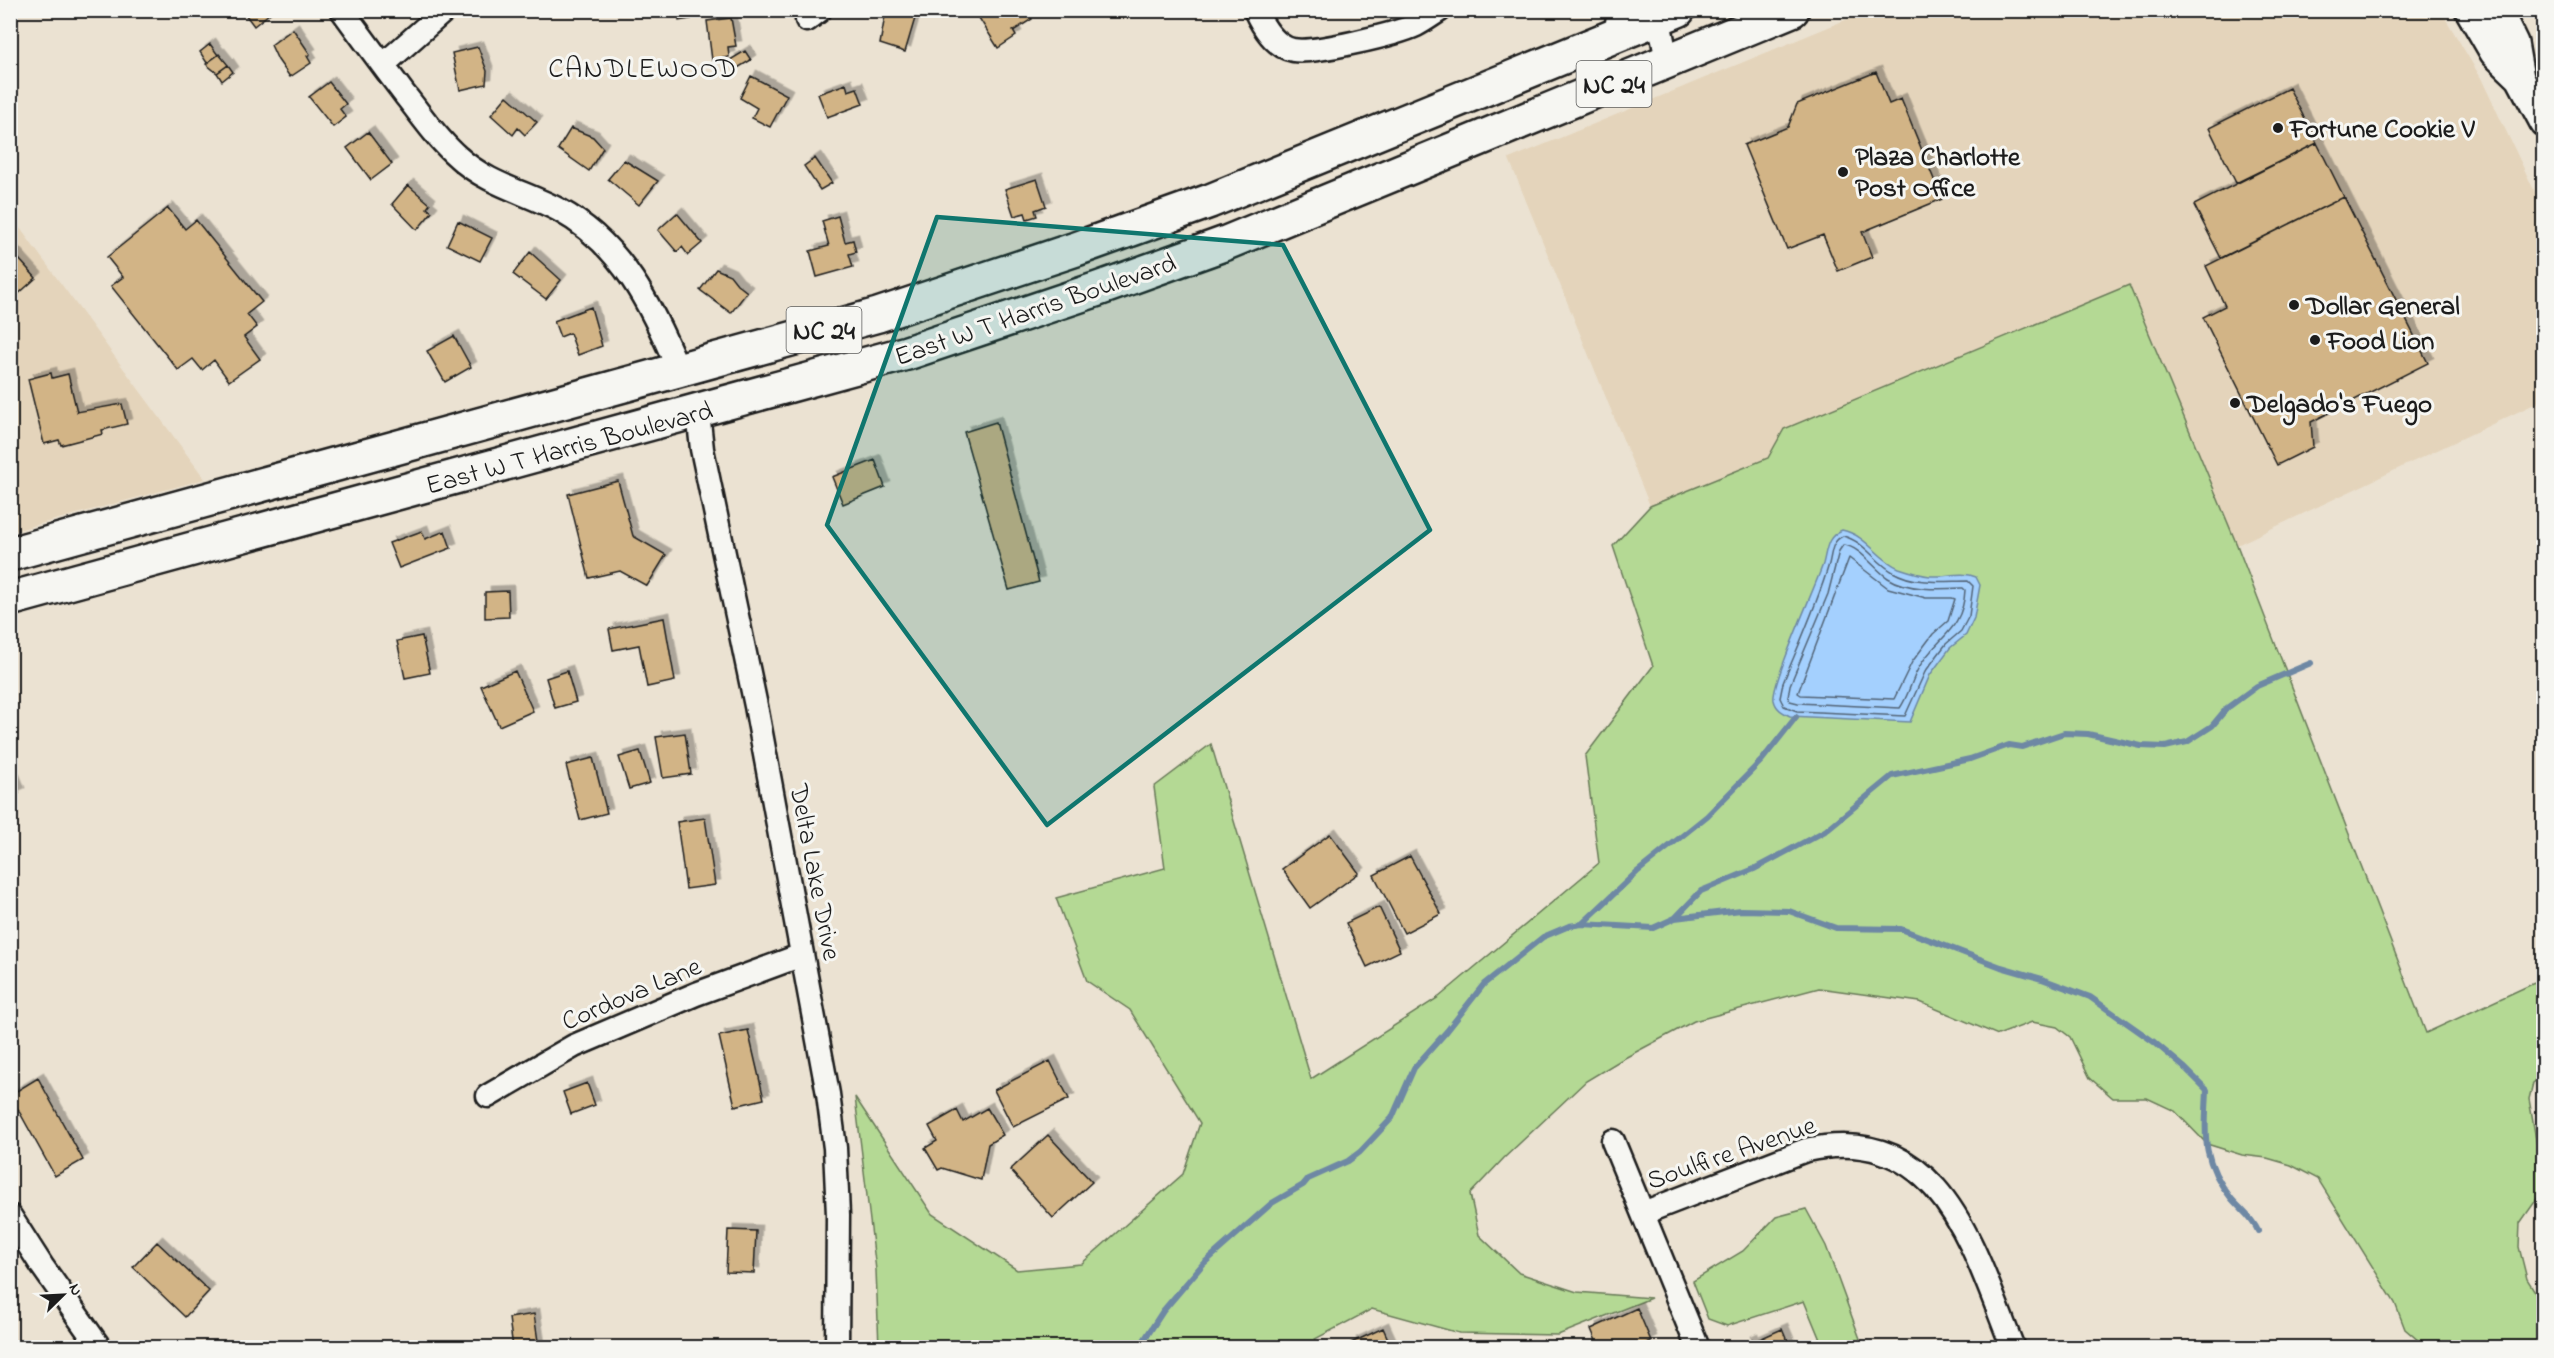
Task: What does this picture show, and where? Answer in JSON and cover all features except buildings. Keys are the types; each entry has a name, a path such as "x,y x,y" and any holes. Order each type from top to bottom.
{"main road":[{"name":"East W T Harris Boulevard","path":"10,599 907,353 1173,262 1323,204 1792,10"},
{"name":"East W T Harris Boulevard","path":"10,554 888,312 1146,226 1311,162 1617,23 1665,13"},
{"path":"698,412 708,389 798,337"},
{"path":"595,440 627,420 663,391 679,371"}],"street":[{"path":"342,10 435,135 458,158 486,178 559,210 586,227 611,249 647,301 679,371"},
{"path":"383,65 445,10"},
{"path":"1256,10 1276,41 1292,50 1318,49 1415,26 1440,10"},
{"path":"2469,10 2494,53 2520,78 2544,123"},
{"path":"2498,10 2514,43 2520,78"},
{"path":"1665,13 1667,61"},
{"name":"Delta Lake Drive","path":"698,412 702,449 731,581 828,1094 835,1148 838,1215 837,1347"},
{"name":"Cordova Lane","path":"488,1096 574,1046 696,994 802,955"},
{"path":"1613,1141 1698,1347"},
{"name":"Soulfire Avenue","path":"1643,1214 1806,1150 1857,1146 1890,1155 1919,1172 1932,1183 1954,1211 1971,1244 2013,1347"},
{"path":"10,1216 42,1266 100,1347"}],"highlighted area":[{"path":"937,217 1283,245 1430,530 1047,825 827,525"}],"shaded area":[{"path":"1867,11 2441,11 2481,78 2543,209 2543,400 2237,545 2129,285 1784,429 1768,458 1650,506 1509,159"},
{"path":"11,216 205,479 11,532"}],"green space":[{"path":"2129,285 2237,545 2426,1033 2543,979 2543,1075 2533,1083 2529,1099 2542,1174 2539,1196 2520,1223 2519,1247 2527,1279 2543,1304 2543,1347 2426,1347 2405,1329 2395,1303 2318,1179 2291,1165 2267,1158 2242,1155 2207,1144 2175,1111 2147,1098 2113,1098 2090,1078 2070,1037 2057,1027 2032,1022 1998,1035 1920,1002 1819,988 1694,1021 1621,1060 1586,1081 1504,1158 1470,1194 1479,1235 1519,1273 1577,1292 1651,1298 1558,1335 1459,1333 1372,1309 1315,1339 1318,1347 879,1347 876,1270 855,1097 932,1214 1017,1270 1081,1264 1183,1174 1200,1123 1130,1010 1087,981 1056,898 1165,868 1154,787 1211,744 1311,1079 1439,997 1599,863 1585,756 1653,666 1613,546 1650,506 1768,458 1784,429"},
{"path":"1806,1209 1826,1246 1863,1347 1823,1347 1804,1301 1727,1326 1708,1319 1693,1281 1743,1251 1776,1217"}],"water":[{"path":"1842,530 1858,537 1899,568 1930,576 1971,575 1976,577 1980,585 1974,618 1966,635 1950,648 1930,675 1910,722 1790,716 1776,706 1774,700 1779,675 1823,564 1828,544 1833,536"}],"waterway":[{"path":"1675,918 1701,891 1754,869 1825,831 1892,776 1970,759 2009,745 2022,747 2064,733 2088,734 2141,746 2165,747 2187,742 2212,726 2227,708 2257,686 2311,663"},
{"path":"1582,924 1637,872 1707,816 1762,760 1796,717"},
{"path":"1139,1348 1163,1311 1203,1264 1272,1203 1303,1185 1308,1179 1348,1161 1360,1152 1392,1118 1414,1068 1484,984 1543,937 1569,926 1582,924 1653,928 1675,918 1741,910 1789,911 1836,928 1901,929 2001,967 2090,997 2154,1042 2207,1090 2207,1147 2214,1171 2231,1198 2253,1221 2258,1231"}],"place":[{"name":"Fortune Cookie V","path":"2278,128"},
{"name":"Plaza Charlotte Post Office","path":"1843,172"},
{"name":"Dollar General","path":"2294,305"},
{"name":"Food Lion","path":"2315,340"},
{"name":"Delgado's Fuego","path":"2235,403"}],"district":[{"name":"CANDLEWOOD","path":"643,67"}]}
